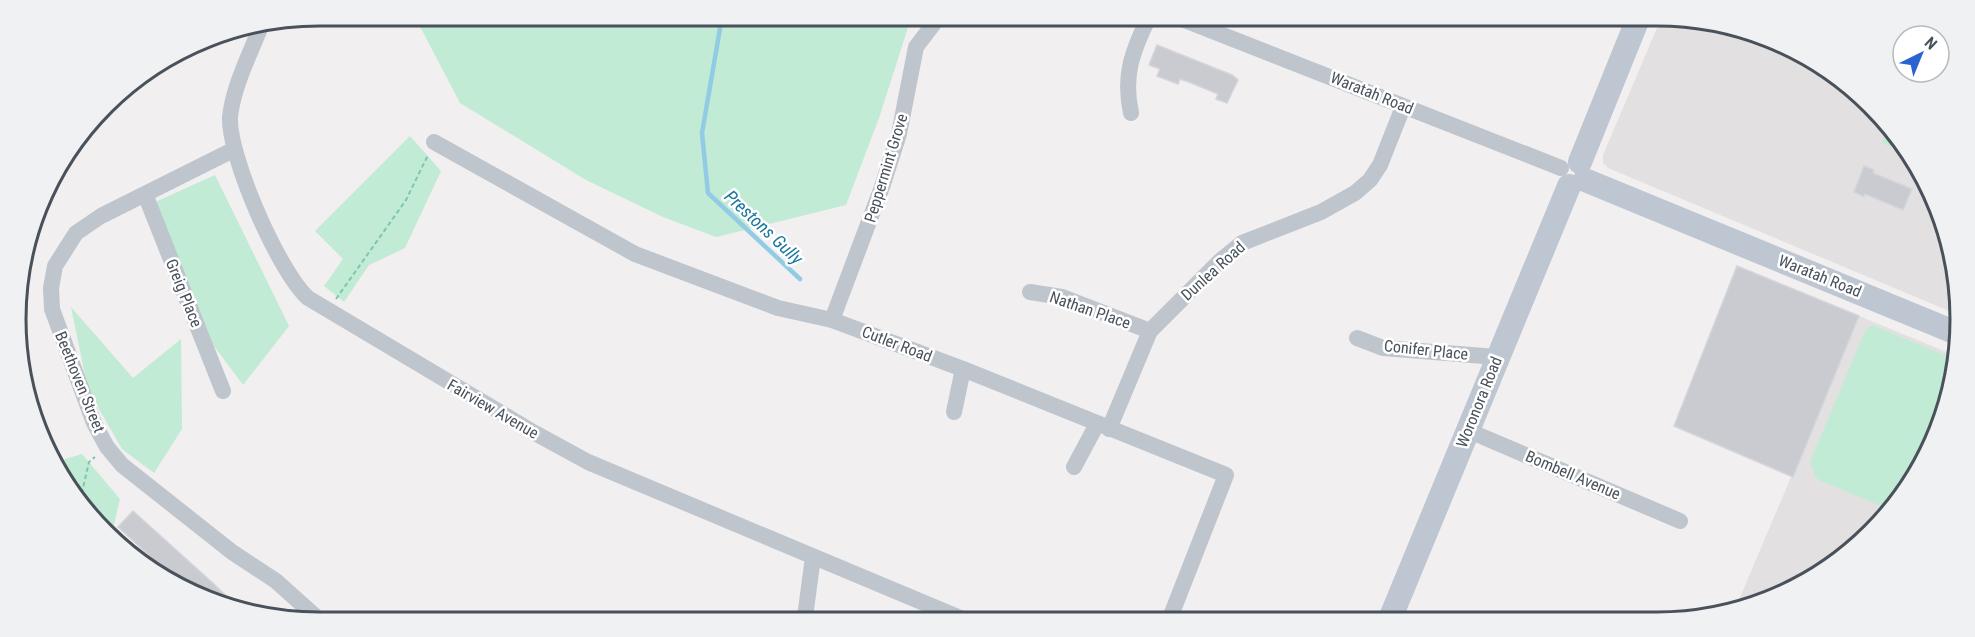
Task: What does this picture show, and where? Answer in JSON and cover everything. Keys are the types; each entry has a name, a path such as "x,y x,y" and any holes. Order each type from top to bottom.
{"street":[{"name":"Peppermint Grove","path":"832,320 882,187 899,134 916,47 932,26"},
{"path":"1131,113 1126,91 1132,50 1144,26"},
{"name":"Waratah Road","path":"1200,26 1574,174 1949,330"},
{"name":"Woronora Road","path":"1393,612 1635,26"},
{"name":"Fairview Avenue","path":"259,31 231,110 233,150 283,267 308,298 579,458 946,612"},
{"name":"Dunlea Road","path":"1074,467 1103,427 1150,331 1220,261 1242,243 1321,212 1355,193 1370,180 1380,165 1403,107"},
{"name":"Cutler Road","path":"434,142 635,254 778,308 832,320 963,369 1103,427 1226,474 1172,612"},
{"name":"Beethoven Street","path":"233,150 85,224 60,255 51,288 52,309 58,332 84,398 107,447 122,465 232,552 283,586 310,612"},
{"name":"Greig Place","path":"145,194 224,391"},
{"name":"Nathan Place","path":"1030,292 1062,297 1150,331"},
{"name":"Conifer Place","path":"1357,338 1383,348 1497,357"},
{"path":"954,412 963,369"},
{"name":"Bombell Avenue","path":"1467,430 1680,521"},
{"path":"806,612 813,557"}],"path":[{"path":"336,298 406,200 424,164"},
{"path":"82,491 88,462 107,447"}],"shaded area":[{"path":"1658,26 1714,31 1769,48 1803,65 1850,98 1877,125 1900,156 1919,189 1934,224 1944,261 1950,311 1608,168 1603,163 1603,155"},
{"path":"1859,316 1947,352 1940,394 1927,431 1910,465 1877,512 1850,539 1819,562 1786,581 1739,600"}],"green space":[{"path":"420,26 908,26 879,118 846,205 716,237 663,217 586,180 460,103"},
{"path":"1885,135 1895,149 1882,143"},
{"path":"410,136 441,171 405,248 369,265 344,302 324,286 343,259 315,231"},
{"path":"215,175 289,326 243,385 214,346 153,203"},
{"path":"71,307 133,378 181,339 182,429 154,473 122,449 88,390"},
{"path":"1872,325 1947,356 1940,394 1927,431 1910,465 1882,506 1821,481 1815,476 1810,462 1865,331"},
{"path":"82,454 120,499 113,528 86,497 62,460"}],"building":[{"path":"1157,45 1232,75 1238,80 1227,103 1216,99 1218,94 1189,82 1180,79 1178,84 1157,76 1160,69 1149,65"},
{"path":"1864,166 1874,170 1873,173 1912,189 1903,210 1865,194 1864,197 1854,192"},
{"path":"1737,266 1859,316 1793,477 1674,426"},
{"path":"133,511 227,597 189,581 156,562 118,527"}],"waterway":[{"name":"Prestons Gully","path":"720,26 702,133 708,193 800,279"}]}
